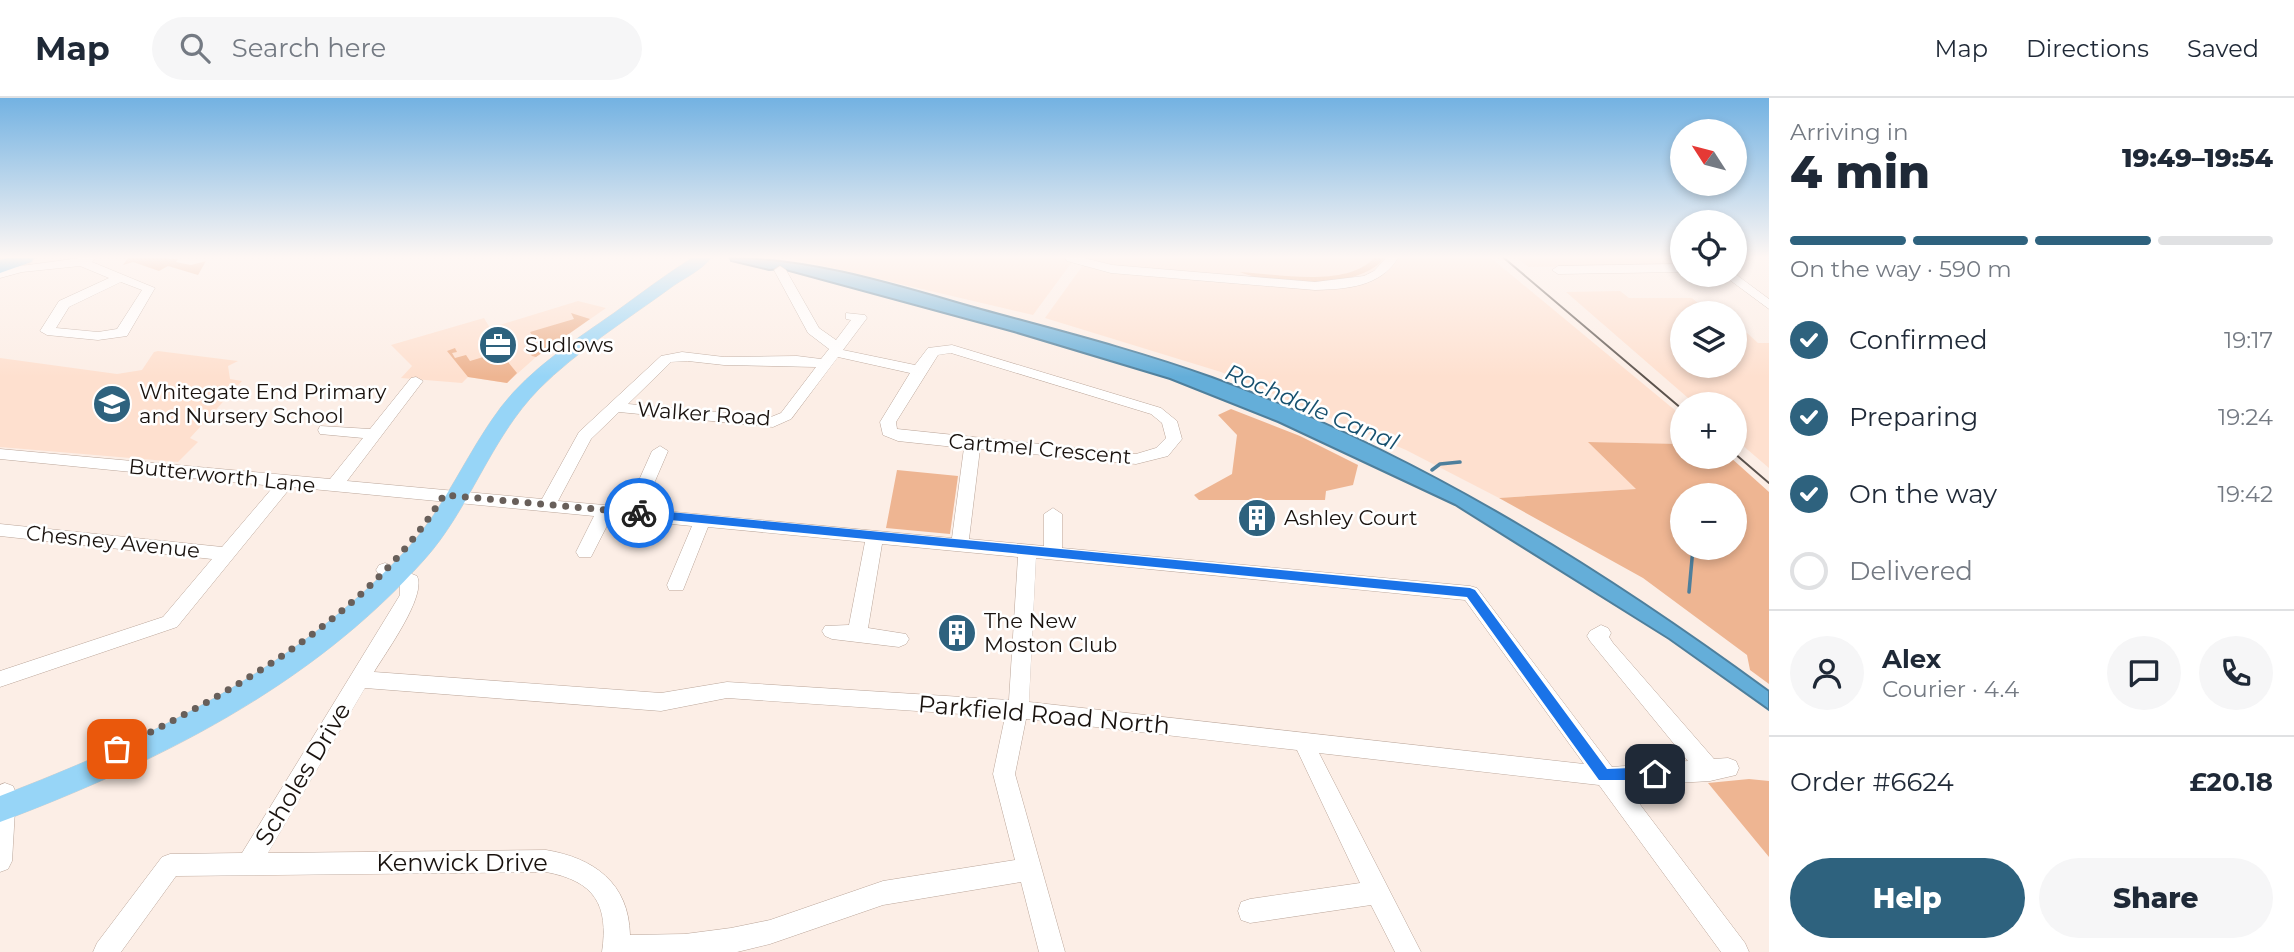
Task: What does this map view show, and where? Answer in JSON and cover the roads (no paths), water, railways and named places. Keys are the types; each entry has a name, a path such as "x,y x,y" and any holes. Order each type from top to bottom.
{"main road":[{"path":"451,496 497,409 524,379 634,298"},
{"path":"2,801 117,749 224,692 334,616 391,572 414,538 451,496 502,421 530,387 563,358 647,298"}],"street":[{"path":"77,298 64,304 47,331 98,337 126,331 145,298"},
{"path":"795,298 813,330 832,355"},
{"name":"Walker Road","path":"615,407 773,422 786,416 860,318 851,316"},
{"name":"Cartmel Crescent","path":"953,349 1150,409 1165,417 1174,434 1167,449 1155,456 1136,459 898,436 889,431 888,422 919,370 933,351 953,349"},
{"path":"548,504 585,436 661,363 677,356 732,362 811,361 832,355 919,370"},
{"path":"333,486 416,381"},
{"path":"326,430 373,434"},
{"path":"960,543 973,443"},
{"path":"633,512 660,451"},
{"name":"Butterworth Lane","path":"8,455 1470,593 1604,775"},
{"path":"0,470 8,455"},
{"path":"0,679 170,622 286,482"},
{"path":"585,552 606,510"},
{"path":"1053,513 1053,553"},
{"path":"676,585 703,519"},
{"name":"Chesney Avenue","path":"0,530 226,554"},
{"path":"857,633 875,535"},
{"path":"1027,550 1018,709 1004,774 1052,952"},
{"name":"Scholes Drive","path":"106,952 170,865 250,863 409,596 410,581 391,572"},
{"path":"832,631 857,633 885,642"},
{"name":"Parkfield Road North","path":"360,679 661,702 727,690 1018,709 1614,777 1719,770 1606,649 1597,636 1601,633"},
{"path":"1306,741 1310,759 1408,952"},
{"path":"1604,775 1736,952"},
{"path":"0,861 2,801"},
{"name":"Kenwick Drive","path":"250,863 565,863 589,874 608,895 617,926 615,950"},
{"path":"615,950 685,947 731,941 770,932 883,893 1030,869"},
{"path":"1250,911 1378,892"}],"water":[{"path":"888,298 942,298 1155,358 1212,377 1360,439 1501,514 1637,599 1769,691 1769,710 1669,639 1455,505 1278,422 1170,379"}],"waterway":[{"path":"1432,470 1440,464 1460,462"},
{"path":"1689,592 1692,560"}],"tram line":[{"path":"1551,298 1670,399"},
{"path":"1747,464 1769,483"}],"place":[{"name":"Sudlows","path":"498,345"},
{"name":"Whitegate End Primary and Nursery School","path":"112,404"},
{"name":"Ashley Court","path":"1257,518"},
{"name":"The New Moston Club","path":"957,633"}],"water label":[{"name":"Rochdale Canal","path":"1312,407"}]}
